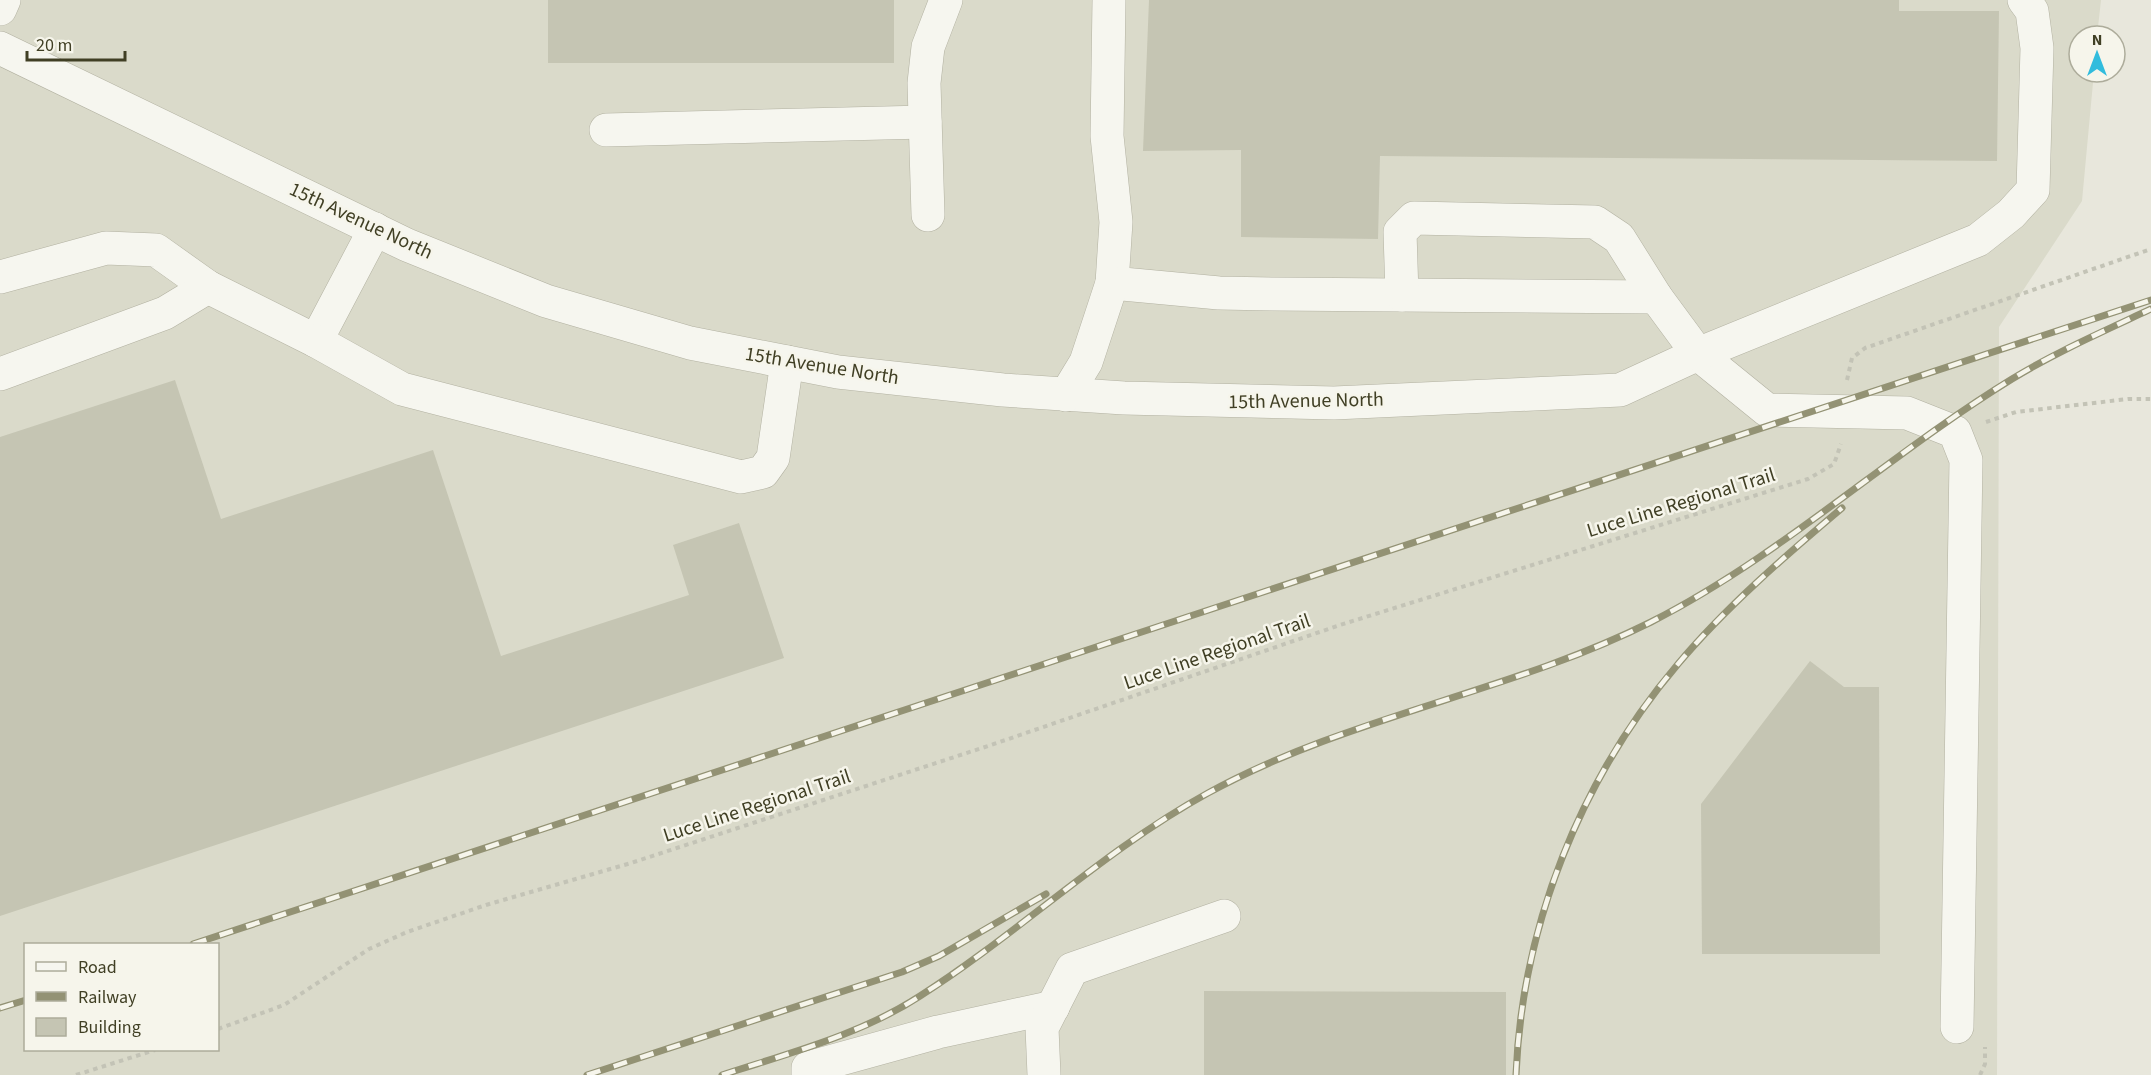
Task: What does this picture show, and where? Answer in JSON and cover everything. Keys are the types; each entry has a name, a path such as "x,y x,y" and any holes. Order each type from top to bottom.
{"street":[{"path":"0,9 4,0"},
{"path":"928,215 924,83 928,47 946,0"},
{"path":"1066,395 1086,362 1112,283 1116,222 1107,136 1109,0"},
{"name":"15th Avenue North","path":"0,48 375,229 546,301 690,343 838,372 1066,395 1169,401 1334,403 1620,390 1698,354 1978,240 2011,214 2033,190 2037,48 2032,11 2024,0"},
{"path":"606,130 925,122"},
{"path":"1402,295 1400,232 1414,218 1595,222 1620,238 1656,297 1698,354 1767,410 1907,413 1955,432 1966,460 1957,1027"},
{"path":"316,341 375,229"},
{"path":"0,277 106,248 156,250 208,287 316,341 402,389 741,477 763,472 773,458 787,362"},
{"path":"1112,283 1219,293 1656,297"},
{"path":"0,374 165,313 208,287"},
{"path":"1044,1075 1042,1028 1072,969 1224,916"},
{"path":"808,1075 808,1068 938,1032 1053,1007"}],"path":[{"name":"Luce Line Regional Trail","path":"219,1029 284,1005 369,949 407,932 486,905 631,863 988,746 1340,625 1808,479 1834,464 1841,443 1847,373 1852,358 1865,348 2151,249"},
{"path":"1955,432 2016,411 2128,399 2151,399"},
{"path":"76,1075 152,1051"}],"shaded area":[{"path":"0,0 2101,0 2098,24 2067,24 2067,84 2093,84 2082,201 1999,327 1997,1075 0,1075"}],"building":[{"path":"548,0 894,0 894,63 548,63"},
{"path":"1149,0 1899,0 1899,11 1999,11 1997,161 1380,156 1378,239 1241,237 1241,150 1143,151"},
{"path":"175,380 221,519 433,450 501,656 689,595 673,545 739,523 784,658 0,916 0,437"},
{"path":"1810,661 1844,687 1879,687 1880,954 1702,954 1701,804"},
{"path":"1204,991 1506,992 1506,1075 1204,1075"}],"railway":[{"path":"196,943 2151,300"},
{"path":"722,1075 824,1042 897,1010 957,972 1133,840 1208,793 1261,766 1372,724 1542,668 1597,647 1651,622 1745,567 1966,409 2012,379 2063,351 2151,309"},
{"path":"1516,1075 1521,1019 1530,964 1544,909 1563,856 1586,805 1613,755 1643,708 1696,643 1757,583 1842,508"},
{"path":"587,1075 902,972 939,956 1046,894"},
{"path":"0,1008 24,1001"}]}
